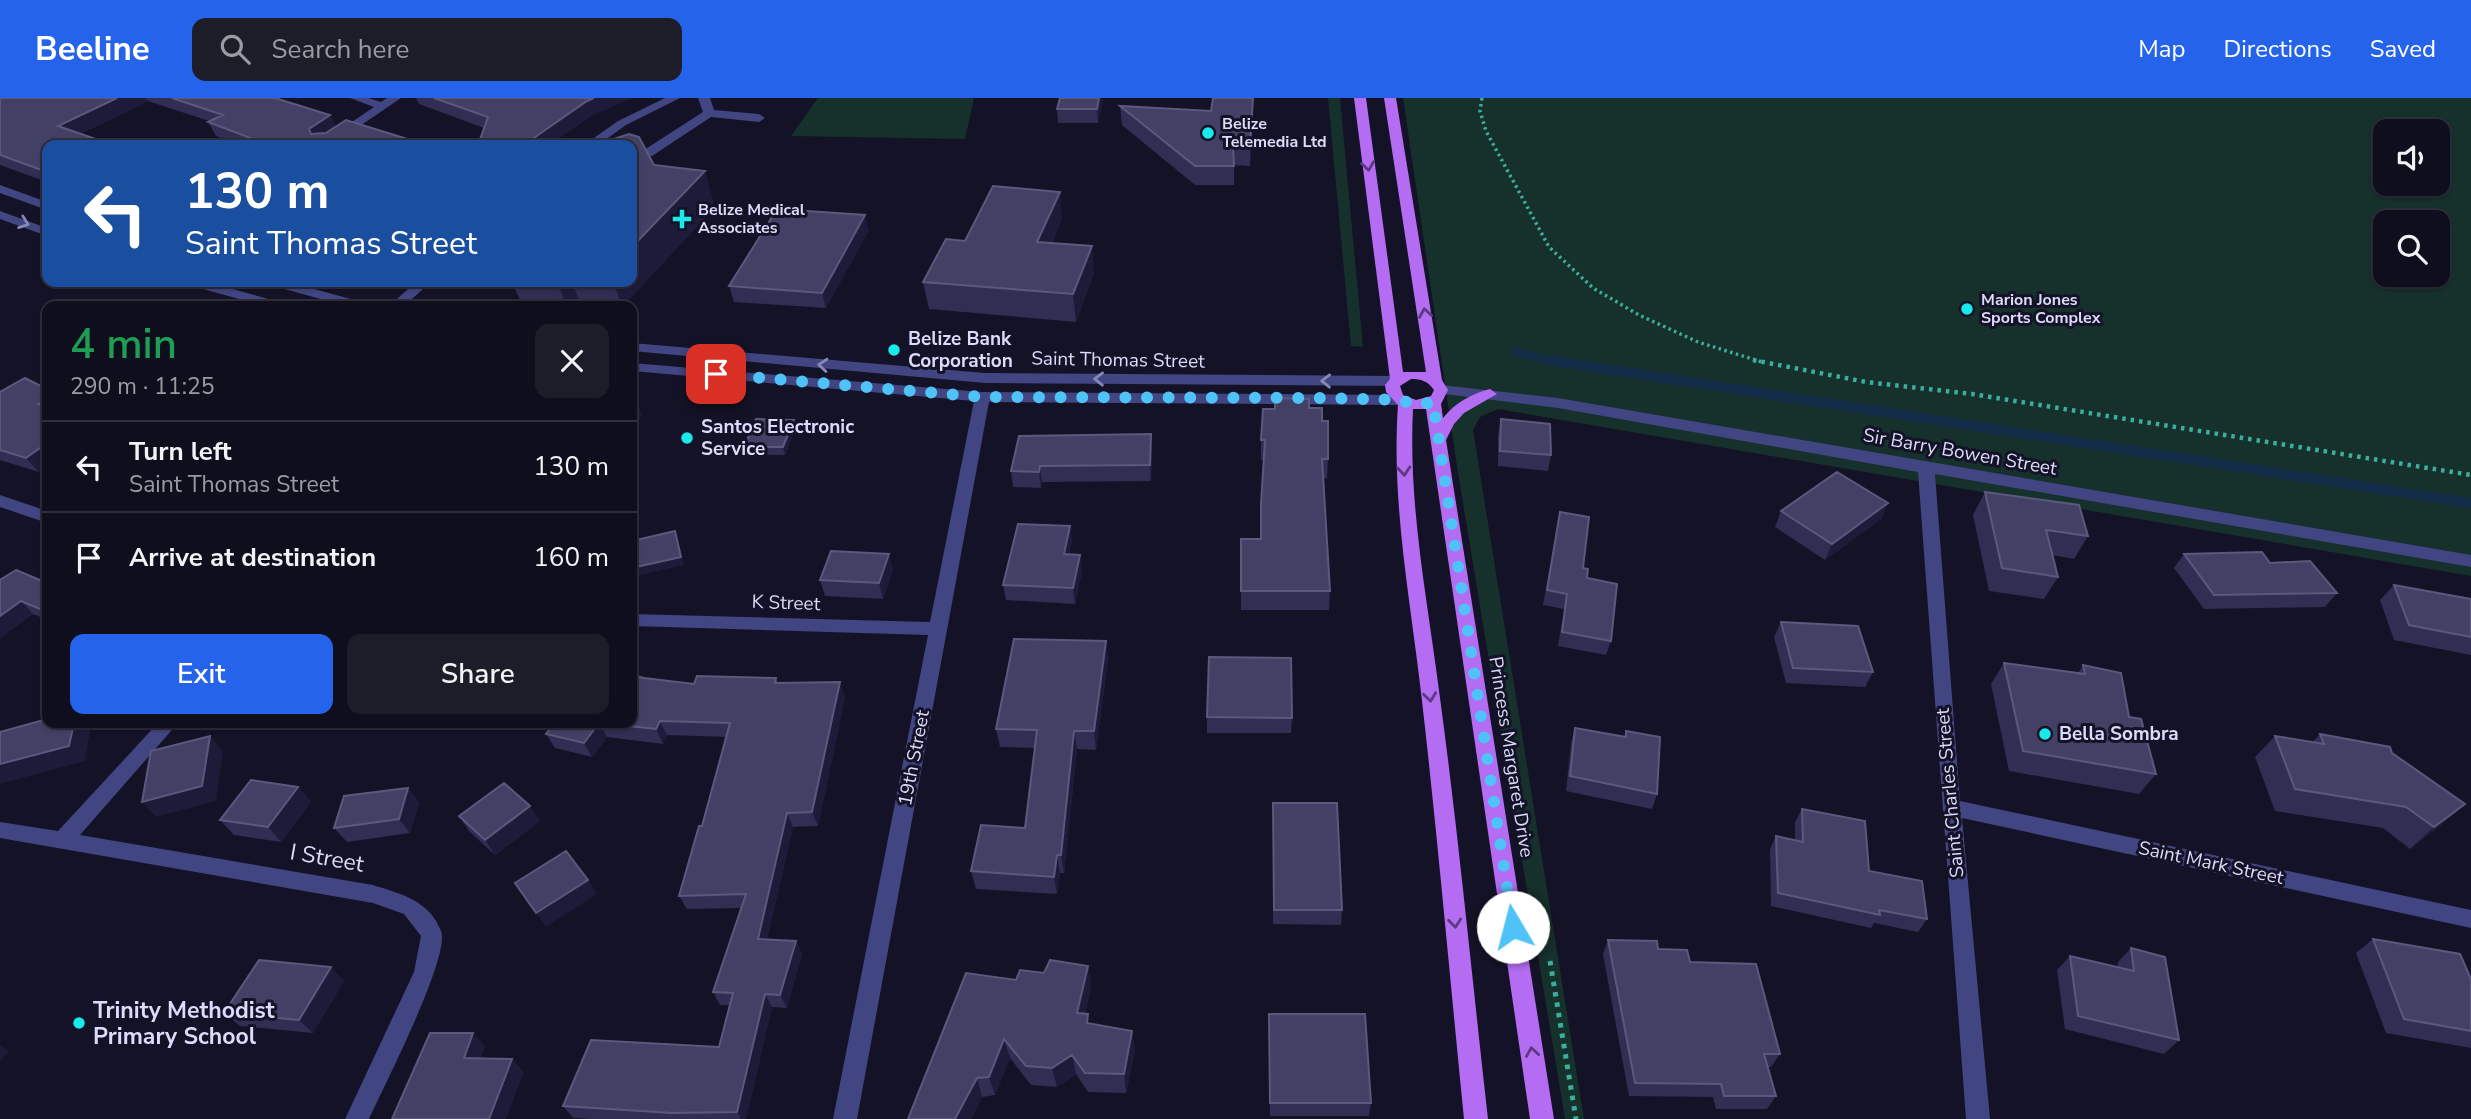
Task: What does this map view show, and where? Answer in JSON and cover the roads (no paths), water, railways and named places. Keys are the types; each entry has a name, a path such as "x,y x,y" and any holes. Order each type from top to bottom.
{"main road":[{"path":"1360,98 1396,380 1392,391 1402,402 1419,405 1436,391 1416,374 1396,380"},
{"name":"Princess Margaret Drive","path":"1390,98 1436,391 1440,438 1542,1119"},
{"path":"1440,438 1445,424 1456,411 1471,401 1490,394"},
{"path":"1402,402 1401,445 1410,535 1431,701 1476,1119"}],"street":[{"path":"356,98 383,106"},
{"path":"332,140 396,98"},
{"path":"597,140 622,123 674,98"},
{"path":"704,98 709,113"},
{"path":"648,153 709,113 759,118"},
{"path":"0,189 42,204"},
{"path":"0,215 42,230"},
{"path":"212,287 260,301"},
{"path":"288,287 325,301"},
{"path":"402,301 418,287"},
{"name":"Saint Thomas Street","path":"637,347 985,378 1396,380"},
{"name":"Saint Thomas Street","path":"637,367 982,397 1402,402"},
{"path":"851,386 860,368"},
{"name":"Sir Barry Bowen Street","path":"1436,391 1490,394 1558,403 2471,561"},
{"name":"19th Street","path":"845,1119 982,397"},
{"name":"Saint Charles Street","path":"1926,467 1951,807 1978,1119"},
{"path":"0,501 42,512"},
{"name":"K Street","path":"637,620 938,629"},
{"path":"63,840 164,728"},
{"name":"Saint Mark Street","path":"1951,807 2471,919"},
{"name":"I Street","path":"0,830 373,894 411,907 432,934 425,972 357,1119"}],"waterway":[{"path":"1516,352 1555,362"},
{"path":"1548,360 2471,503"}],"place":[{"name":"Belize Telemedia Ltd","path":"1208,133"},
{"name":"Belize Medical Associates","path":"682,219"},
{"name":"Marion Jones Sports Complex","path":"1967,309"},
{"name":"Belize Bank Corporation","path":"894,350"},
{"name":"Santos Electronic Service","path":"687,438"},
{"name":"Bella Sombra","path":"2045,734"},
{"name":"Trinity Methodist Primary School","path":"79,1023"}]}
